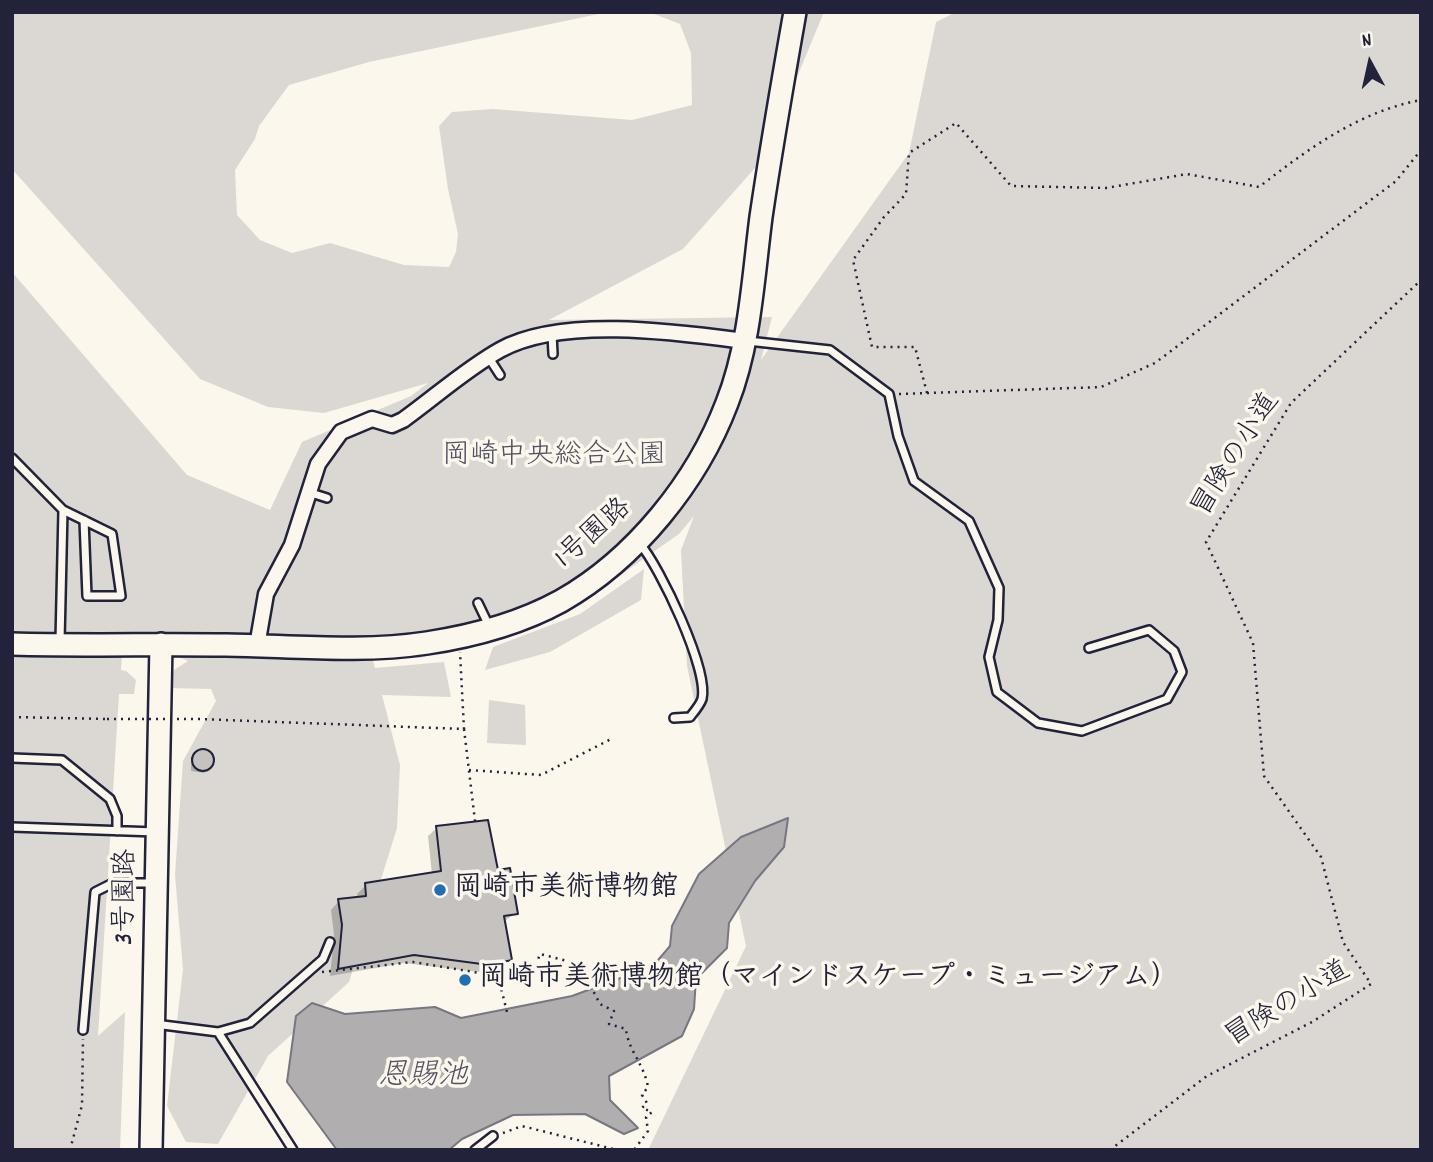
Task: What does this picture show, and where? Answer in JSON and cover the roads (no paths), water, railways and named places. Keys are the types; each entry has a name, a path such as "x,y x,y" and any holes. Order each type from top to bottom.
{"street":[{"name":"1号園路","path":"161,644 394,645 459,637 491,629 561,600 638,541 673,499 701,456 727,403 744,341 767,177 795,12"},
{"path":"257,646 266,594 292,545 318,464 341,432 372,419 392,425 403,420 489,358 540,334 664,330 744,341"},
{"path":"12,645 161,644"},
{"name":"3号園路","path":"151,1150 161,644"}],"lane":[{"path":"552,333 553,354"},
{"path":"744,341 830,350 889,394 898,436 914,481 969,521 999,588 998,620 989,657 997,692 1038,723 1082,731 1167,698 1182,672 1174,651 1149,630 1089,648"},
{"path":"489,358 500,375"},
{"path":"12,458 63,510 84,520 112,534 121,596 87,596 84,520"},
{"path":"307,492 327,498"},
{"path":"60,645 63,510"},
{"path":"638,541 659,570 695,656 702,683 702,701 690,717 674,718"},
{"path":"478,603 491,629"},
{"path":"12,758 62,760 110,799 117,816 117,831"},
{"path":"12,827 157,832"},
{"path":"83,1030 95,892 113,883 156,883"},
{"path":"154,1024 218,1032 250,1023 323,959 330,942"},
{"path":"218,1032 293,1150"},
{"path":"475,1150 493,1136"}],"water":[{"name":"恩賜池","path":"788,818 784,847 755,881 729,923 727,948 696,979 694,1009 682,1036 609,1076 610,1100 638,1128 624,1134 585,1114 513,1115 462,1139 449,1150 337,1150 287,1082 296,1016 312,1003 345,1014 435,1007 461,1018 572,996 653,966 670,946 672,926 699,874 741,837"}],"place":[{"name":"岡崎市美術博物館","path":"440,890"},
{"name":"岡崎市美術博物館（マインドスケープ・ミュージアム）","path":"465,980"}],"park label":[{"name":"岡崎中央総合公園","path":"554,458"}]}
